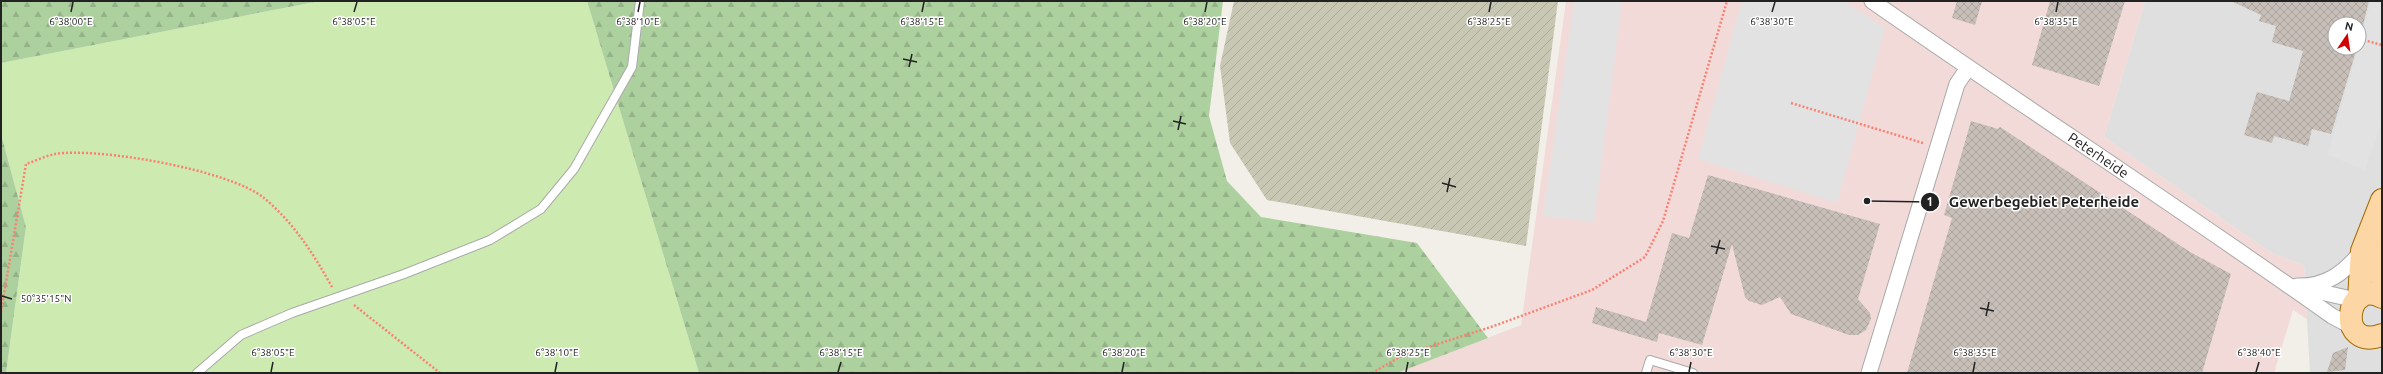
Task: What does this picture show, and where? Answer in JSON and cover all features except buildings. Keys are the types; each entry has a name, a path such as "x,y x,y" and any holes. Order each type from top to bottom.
{"main road":[{"path":"2371,338 2350,316 2358,299 2367,242 2382,200"},
{"path":"2367,242 2382,280"},
{"path":"2358,299 2372,294 2382,297"}],"street":[{"name":"Peterheide","path":"1872,1 1968,68 2292,285 2332,316 2371,338"},
{"path":"1869,373 1957,84 1968,68"},
{"path":"2292,285 2309,287 2325,283 2353,262 2367,242"},
{"name":"Peterheide","path":"2292,285 2358,299"}],"lane":[{"path":"197,373 241,335 292,313 342,296 490,240 541,208 574,169 632,67 640,1"},
{"path":"1646,373 1650,360 1693,373"}],"path":[{"path":"1372,373 1403,356 1491,327 1592,290 1644,257 1663,221 1727,1"},
{"path":"2367,42 2382,45"},
{"path":"1791,103 1938,147"},
{"path":"1,312 26,164 55,154 111,154 221,176 263,196 295,228 334,290 440,373"}],"shaded area":[{"path":"1234,1 1558,1 1526,246 1267,200 1230,143 1220,66"},
{"path":"1566,1 2145,1 2104,137 2270,252 2304,266 2307,319 2293,310 2274,373 1397,373 1521,325"},
{"path":"1574,1 1622,1 1594,222 1543,216"},
{"path":"1742,1 1844,1 1885,28 1837,203 1698,159"},
{"path":"2145,1 2382,1 2382,373 2310,373 2304,266 2270,252 2104,137"},
{"path":"2371,1 2382,1 2382,122 2365,170 2328,155 2356,56 2367,56 2367,16"}],"green space":[{"path":"1,1 320,1 1,63"},
{"path":"320,1 587,1 699,373 6,373 26,227 1,134 1,63"},
{"path":"587,1 1223,1 1209,116 1227,181 1261,217 1417,243 1488,338 1397,373 699,373"},
{"path":"1,134 26,227 6,373 1,373"}],"place":[{"name":"Gewerbegebiet Peterheide","path":"1867,201"}]}
